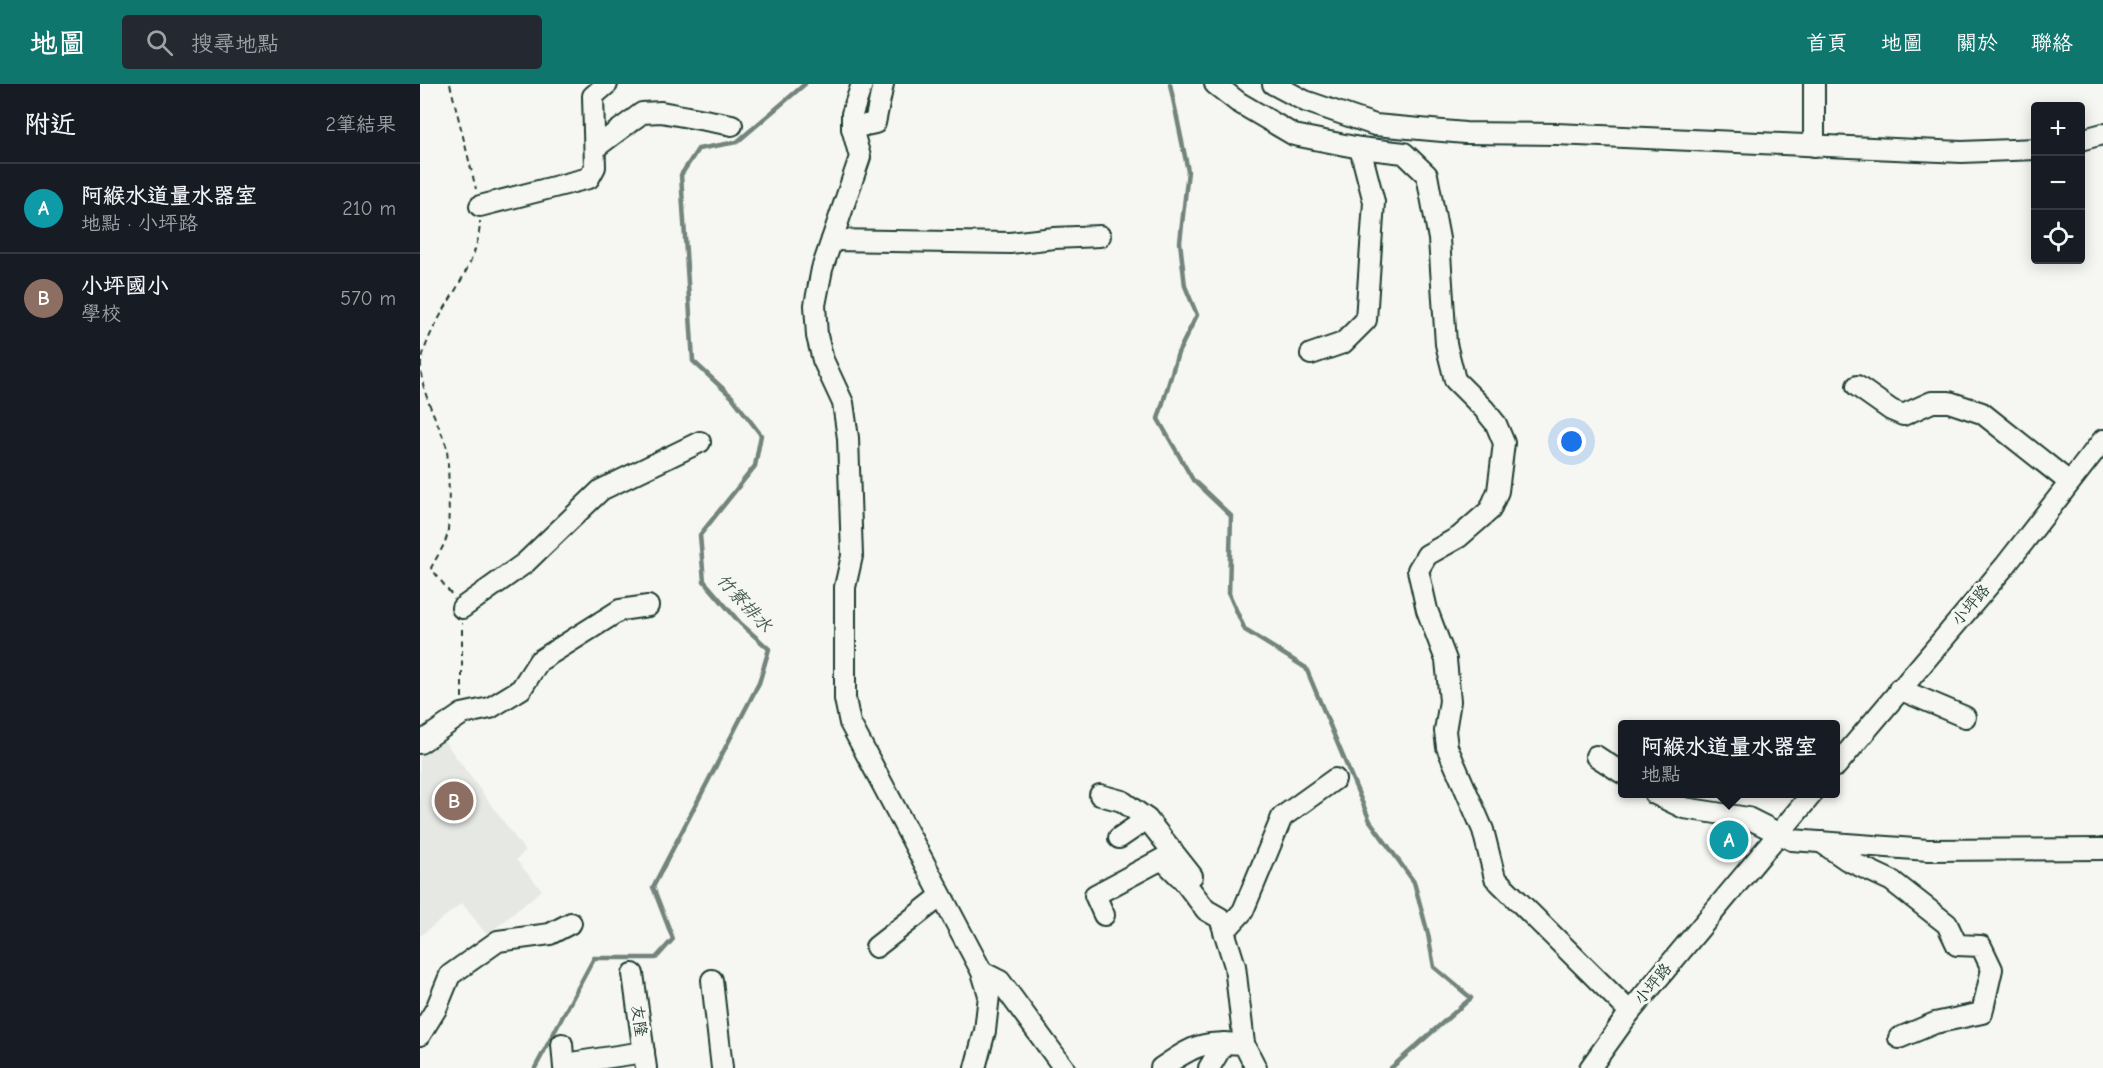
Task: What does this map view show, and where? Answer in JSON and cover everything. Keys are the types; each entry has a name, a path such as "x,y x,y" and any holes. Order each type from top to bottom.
{"street":[{"path":"480,206 589,178 595,166 593,96 608,84"},
{"path":"862,84 852,114 852,128 859,146 860,158 822,269 815,305 817,336 823,360 843,403 848,438 852,556 845,587 845,699 850,723 982,972 989,995 985,1031 975,1068"},
{"path":"852,128 875,123 883,84"},
{"path":"1215,84 1238,102 1294,135 1360,148 1404,153 1427,175 1439,239 1446,344 1455,380 1496,424 1504,443 1498,491 1490,510 1459,537 1427,555 1418,570 1427,610 1446,660 1450,701 1445,731 1447,747 1484,830 1495,878 1630,1012"},
{"path":"1273,84 1305,101 1376,125 1465,133 1556,134 1962,152 2031,149"},
{"path":"1814,84 1814,146"},
{"path":"595,148 642,114 660,112 732,125"},
{"path":"2085,139 2103,134"},
{"path":"1311,354 1343,343 1366,320 1374,202 1360,148"},
{"path":"832,240 1010,243 1100,236"},
{"path":"1857,386 1891,410 1904,416 1932,402 1949,402 1982,413 2069,482"},
{"name":"小坪路","path":"1840,761 2005,566 2103,440"},
{"path":"462,608 525,562 601,490 700,442"},
{"path":"420,743 462,714 490,708 521,689 539,661 620,610 648,606"},
{"path":"1899,689 1965,717"},
{"path":"1596,756 1618,770"},
{"path":"1222,925 1243,911 1282,817 1335,779"},
{"path":"1100,795 1122,801 1147,819 1170,846 1222,925 1235,966 1244,1044 1256,1068"},
{"path":"1663,798 1684,808 1748,818 1792,840 1928,850 2103,849"},
{"name":"小坪路","path":"1590,1068 1630,1012 1809,798"},
{"path":"1119,838 1147,819"},
{"path":"1821,842 1847,860 1892,881 1947,924 1957,945 1981,946 1992,969 1982,1013 1935,1023 1899,1038"},
{"path":"1104,915 1095,895 1162,859 1222,925"},
{"path":"876,947 941,896"},
{"path":"420,1035 436,1010 450,975 498,941 550,934 571,923"},
{"path":"982,972 1000,981 1064,1068"},
{"name":"友隆","path":"633,974 645,1060"},
{"path":"712,980 722,1068"},
{"path":"1209,1068 1224,1043"},
{"path":"1161,1068 1199,1045 1244,1044"},
{"path":"563,1058 645,1060"}],"path":[{"path":"450,84 480,206 480,230 474,254 427,344 421,365 423,390 430,413 447,447 448,534 431,568 462,608 462,714"}],"shaded area":[{"path":"439,734 525,851 516,860 542,890 487,935 462,903 420,936 420,751"}],"waterway":[{"name":"竹寮排水","path":"535,1068 594,958 656,958 673,939 653,887 759,683 769,649 740,623 704,581 700,535 755,466 761,435 732,397 693,361 681,175 698,149 737,142 805,84"},
{"path":"1170,84 1188,171 1180,242 1185,286 1197,315 1178,353 1158,419 1193,480 1231,516 1229,594 1245,630 1306,668 1370,821 1414,882 1434,967 1471,998 1391,1068"}],"place":[{"name":"小坪國小","path":"454,801"},
{"name":"阿緱水道量水器室","path":"1729,840"}]}
